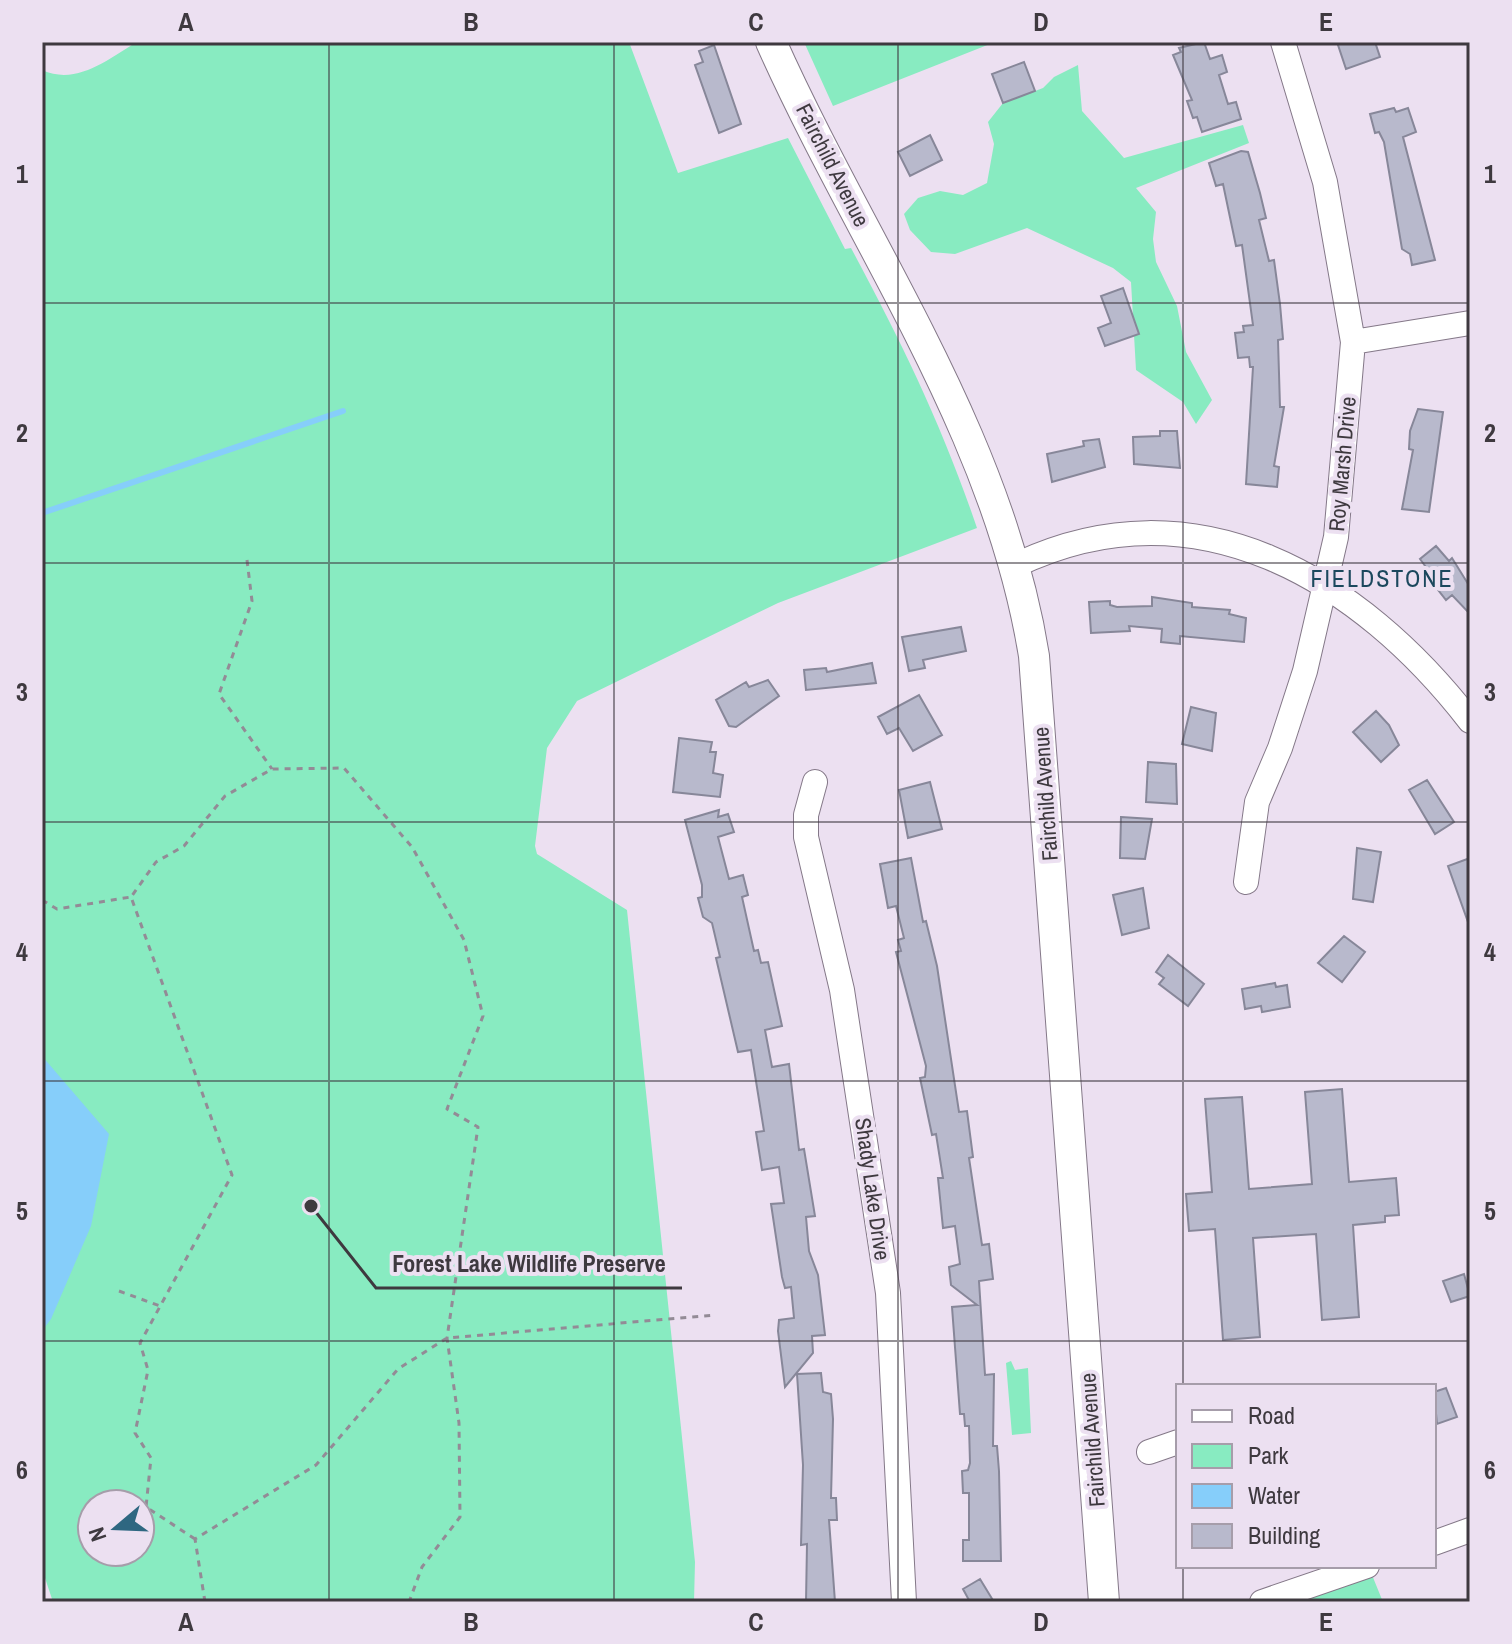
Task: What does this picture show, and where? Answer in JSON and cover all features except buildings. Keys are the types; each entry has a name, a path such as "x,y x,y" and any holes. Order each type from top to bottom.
{"main road":[{"name":"Fairchild Avenue","path":"771,42 934,359 981,466 1016,565 1034,656 1104,1602"}],"street":[{"name":"Roy Marsh Drive","path":"1246,882 1257,802 1280,748 1305,671 1326,585 1342,484 1353,342 1325,182 1283,42"},
{"path":"1353,342 1470,323"},
{"path":"1016,565 1045,551 1084,542 1153,535 1188,536 1246,548 1296,567 1356,604 1431,673 1470,721"},
{"name":"Shady Lake Drive","path":"815,782 806,815 806,837 842,990 888,1293 904,1602"},
{"path":"1149,1452 1176,1443"},
{"path":"1436,1542 1470,1530"},
{"path":"1262,1602 1361,1568"}],"path":[{"path":"247,560 252,601 219,694 272,769"},
{"path":"42,900 57,909 131,897 156,862 184,846 225,796 272,769 344,768 412,847 464,940 483,1016 447,1109 478,1127 447,1338 459,1423 460,1517 422,1567 409,1602"},
{"path":"131,897 232,1175 140,1343 148,1370 135,1433 151,1458 146,1507 195,1539 205,1602"},
{"path":"119,1291 161,1307"},
{"path":"195,1539 316,1465 398,1369 447,1338 715,1315"}],"green space":[{"path":"137,42 629,42 678,173 788,138 845,249 851,248 887,317 920,385 964,490 977,528 778,603 577,701 547,748 535,846 537,854 627,910 695,1562 694,1602 53,1602 42,1569 42,70 68,75 103,63"},
{"path":"804,42 995,42 833,106"},
{"path":"1078,65 1082,111 1124,158 1243,125 1249,143 1136,188 1156,212 1153,239 1156,262 1177,306 1186,352 1212,400 1196,424 1183,402 1136,370 1131,282 1113,268 1027,228 955,254 931,252 910,230 904,214 918,198 940,191 963,195 987,183 994,144 988,122 1003,103 1043,88 1054,77"},
{"path":"1011,1361 1015,1370 1028,1368 1031,1433 1012,1435 1006,1363"},
{"path":"1372,1575 1383,1602 1293,1602"}],"water":[{"path":"42,1056 109,1134 91,1226 51,1319 42,1331"}],"waterway":[{"path":"42,513 343,411"}],"place":[{"name":"Forest Lake Wildlife Preserve","path":"311,1206"}],"district":[{"name":"FIELDSTONE","path":"1382,579"}]}
